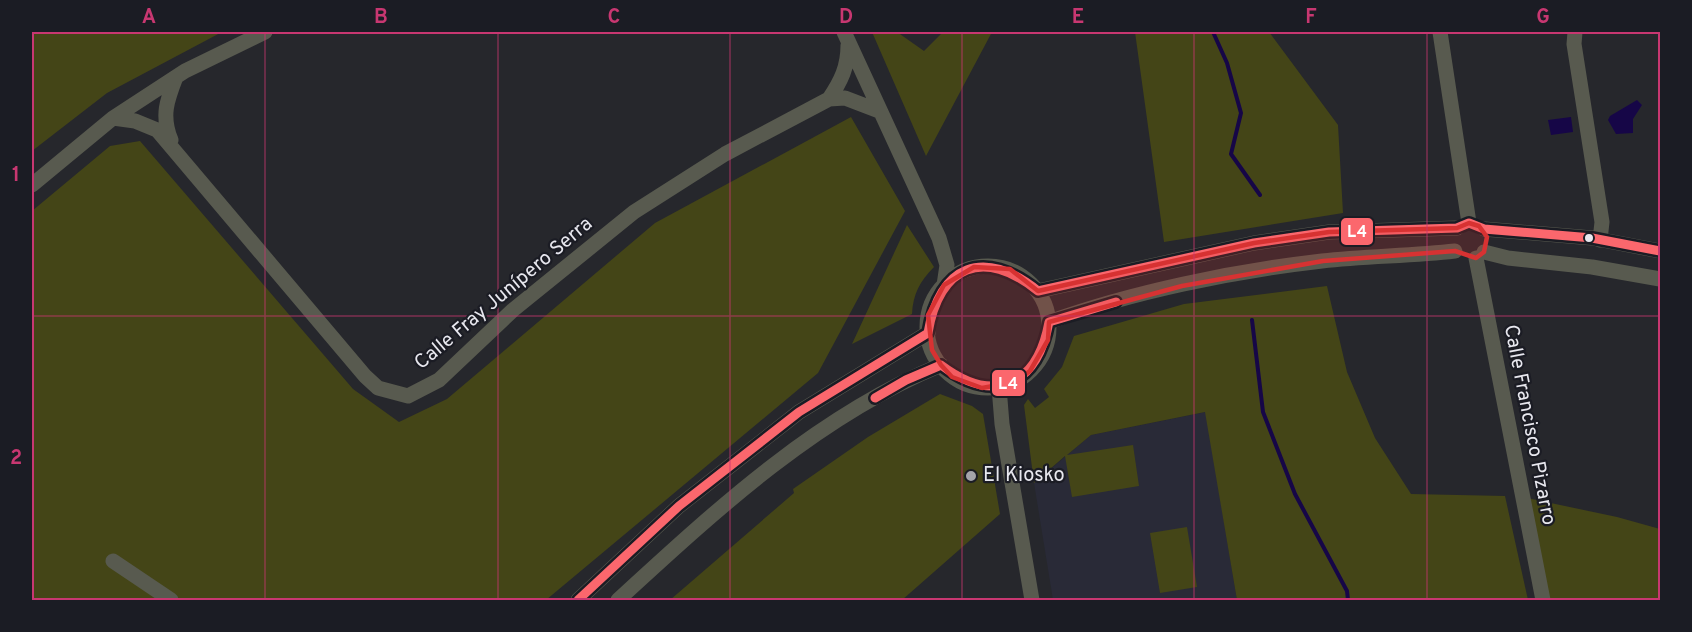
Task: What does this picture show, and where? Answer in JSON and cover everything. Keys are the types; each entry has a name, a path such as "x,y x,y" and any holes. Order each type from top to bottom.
{"street":[{"path":"32,185 113,118 176,77 265,32"},
{"path":"1440,32 1470,227"},
{"path":"1575,32 1574,44 1602,222 1600,240"},
{"path":"829,99 840,83 848,63 846,35"},
{"path":"846,35 939,238 947,265 944,285"},
{"name":"Calle Fray Junípero Serra","path":"174,148 164,124 165,105 176,77"},
{"path":"829,99 845,98 879,111"},
{"name":"Calle Fray Junípero Serra","path":"113,118 135,121 157,130 365,376 378,388 408,396 439,380 521,303 634,212 725,154 829,99"},
{"path":"1455,252 1453,235 1470,227"},
{"path":"1470,227 1487,237 1480,255"},
{"path":"1038,291 1254,243 1329,232 1470,227 1600,240 1660,251"},
{"path":"939,238 956,259 974,267"},
{"path":"1049,322 1089,309 1251,271 1323,261 1455,252 1468,259 1480,255 1592,267 1660,279"},
{"name":"Calle Francisco Pizarro","path":"1480,255 1543,600"},
{"path":"992,266 1010,269 1025,278 1038,291 1046,306 1049,322 1048,340 1041,357 1030,371 1015,382 999,387 982,388 967,384 952,376 940,365 932,350 928,333 928,315 934,299 944,285 958,274 974,267 992,266"},
{"path":"578,600 679,506 799,412 928,333"},
{"path":"618,600 696,529 812,437 906,380 940,365"},
{"path":"999,387 1002,424 1032,600"},
{"path":"113,561 171,600"}],"highlighted area":[{"path":"1469,223 1479,226 1487,237 1484,252 1476,258 1455,251 1323,261 1182,286 1049,322 1048,340 1030,371 1015,382 982,388 952,377 941,365 932,350 928,315 944,285 974,267 1010,269 1038,291 1254,243 1329,232 1457,228"}],"shaded area":[{"path":"32,32 222,32 107,93 32,151"},
{"path":"872,32 897,32 924,51 943,32 992,32 926,156"},
{"path":"1135,32 1269,32 1338,125 1343,213 1164,242"},
{"path":"1637,100 1642,105 1633,119 1633,133 1616,134 1608,120 1610,116"},
{"path":"851,117 905,211 818,373 546,600 32,600 32,211 110,146 140,141 353,389 399,422 447,399 655,223"},
{"path":"1571,117 1573,132 1551,135 1548,120"},
{"path":"907,225 934,267 918,288 912,314 852,344"},
{"path":"1327,286 1347,372 1375,438 1411,494 1505,496 1528,600 1237,600 1205,412 1091,435 1067,455 1133,445 1139,486 1072,497 1065,456 1034,483 1024,405 1028,399 1035,408 1049,397 1044,389 1062,367 1074,336 1184,304"},
{"path":"940,394 972,406 983,414 1000,514 902,600 670,600 794,493 793,489 868,437"},
{"path":"1206,412 1237,600 1053,600 1034,483 1091,435"},
{"path":"1527,498 1617,517 1660,529 1660,600 1550,600"},
{"path":"1187,527 1197,587 1160,593 1150,533"}],"waterway":[{"path":"1213,32 1227,63 1241,113 1231,154 1260,195"},
{"path":"1252,320 1263,412 1295,494 1347,591 1348,600"}],"transit line":[{"name":"L4","path":"578,600 679,506 799,412 928,333 942,292 953,278 967,270 982,267 1000,269 1018,277 1038,291 1254,243 1329,232 1457,228 1469,223 1484,229 1592,238 1660,251"},
{"name":"L4","path":"875,398 906,380 941,365 960,377 979,384 995,386 1010,382 1024,374 1035,361 1049,322 1116,302"}],"place":[{"name":"El Kiosko","path":"971,476"}]}
